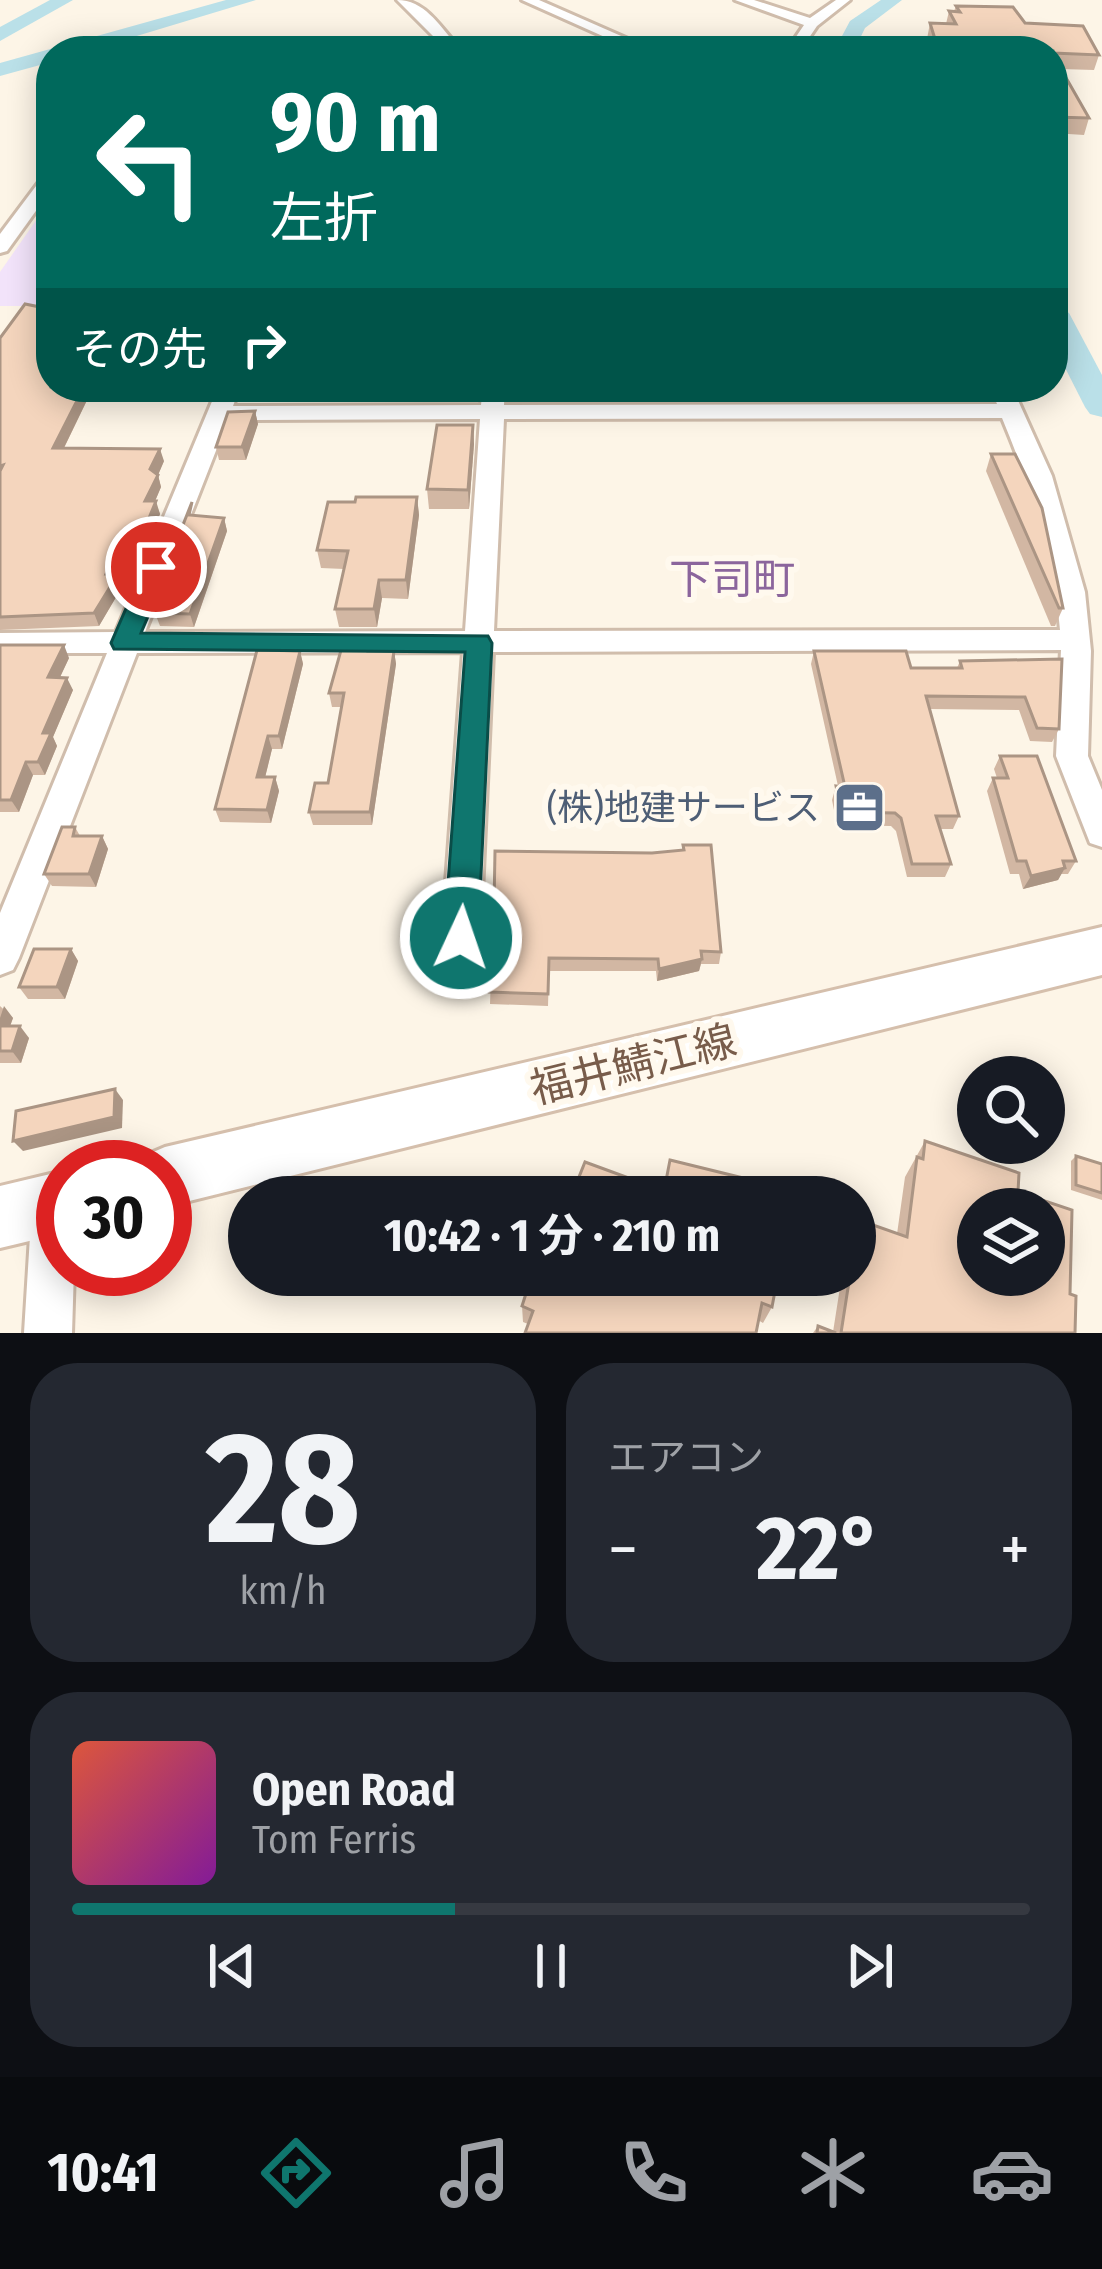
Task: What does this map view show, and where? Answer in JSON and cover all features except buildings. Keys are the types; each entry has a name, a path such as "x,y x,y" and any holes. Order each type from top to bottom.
{"main road":[{"name":"福井鯖江線","path":"192,1170 1102,951"}],"street":[{"path":"403,0 441,36"},
{"path":"528,0 611,36"},
{"path":"741,0 812,23"},
{"path":"804,36 812,23 844,0"},
{"path":"0,247 36,198"},
{"path":"0,958 222,402"},
{"path":"461,938 493,402"},
{"path":"1007,402 1039,476 1066,573 1075,640 1072,756 1102,833"},
{"path":"0,643 1075,640"},
{"path":"45,1296 48,1333"}],"shaded area":[{"path":"36,220 36,306 0,306 0,272"}],"waterway":[{"path":"0,35 64,0"},
{"path":"118,36 247,0"},
{"path":"852,36 857,25 893,0"},
{"path":"0,70 36,59"},
{"path":"1068,342 1102,407"}],"place":[{"name":"(株)地建サービス","path":"859,807"}],"district":[{"name":"下司町","path":"732,579"}],"route":[{"path":"156,567 124,643 479,643 461,938"}]}
